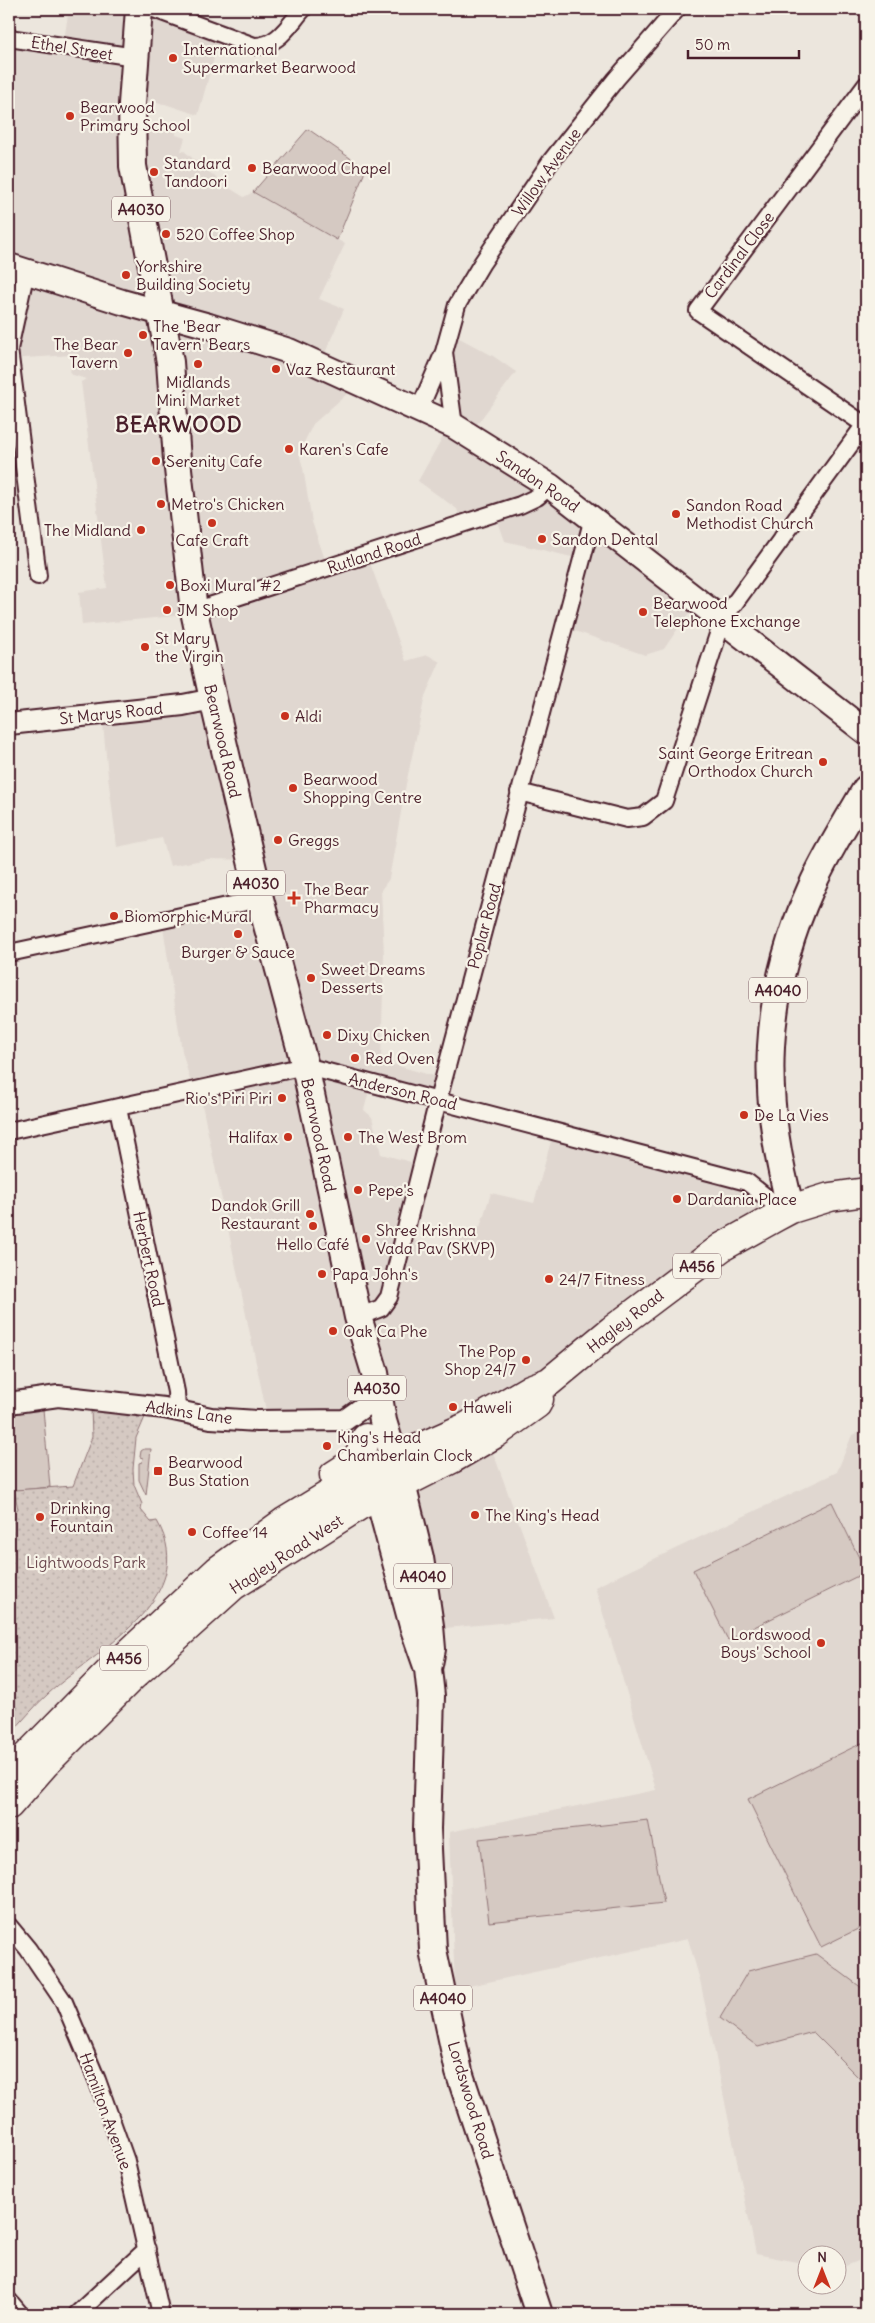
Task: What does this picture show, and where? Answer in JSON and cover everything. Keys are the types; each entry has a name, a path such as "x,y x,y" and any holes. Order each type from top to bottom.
{"highway":[{"name":"Hagley Road","path":"384,1479 495,1434 537,1404 549,1382 612,1330 722,1247 788,1211 830,1197 866,1192"},
{"name":"A456","path":"284,1522 307,1495 320,1484 354,1463 360,1456 366,1438"},
{"name":"Hagley Road West","path":"9,1774 114,1667 218,1570 284,1522 384,1479"},
{"name":"Hagley Road West","path":"9,1805 45,1764 132,1677 234,1586 324,1528 384,1479"}],"main road":[{"name":"Bearwood Road","path":"139,9 132,121 133,166 170,362 177,460 194,611 260,900 305,1066 358,1316 375,1373 383,1421 384,1479"},
{"name":"Sandon Road","path":"17,269 289,351 454,426 550,486 723,618 866,732"},
{"name":"A4040","path":"788,1211 772,1123 770,1089 774,1011 782,965 811,887 866,789"},
{"name":"Bearwood Road","path":"358,1316 367,1392 366,1438 384,1479"},
{"name":"Lordswood Road","path":"384,1479 412,1626 428,1669 431,1696 427,1829 433,1950 459,2072 539,2314"}],"street":[{"path":"154,9 254,46 264,46 274,42 303,9"},
{"name":"Willow Avenue","path":"419,410 444,352 457,306 482,263 551,161 616,80 677,9"},
{"name":"Ethel Street","path":"9,38 135,57"},
{"name":"Cardinal Close","path":"866,85 698,311 866,424"},
{"path":"17,269 10,359 38,576"},
{"name":"Willow Avenue","path":"444,352 454,426"},
{"path":"519,792 628,819 643,817 664,801 723,618 866,424"},
{"name":"Rutland Road","path":"194,611 520,505 550,486"},
{"name":"Poplar Road","path":"358,1316 381,1308 389,1297 438,1100 593,518"},
{"name":"St Marys Road","path":"9,724 183,705 213,699"},
{"path":"9,952 260,900"},
{"name":"Anderson Road","path":"9,1131 305,1066 747,1182 788,1211"},
{"name":"Herbert Road","path":"118,1108 176,1392 177,1410"},
{"name":"Adkins Lane","path":"9,1402 58,1396 177,1410 211,1418 268,1420 345,1420 366,1405"},
{"name":"Hamilton Avenue","path":"9,1926 28,1949 68,2011 97,2080 126,2161 161,2314"},
{"path":"77,2314 147,2249"},
{"path":"9,2301 20,2314"}],"shaded area":[{"path":"69,9 190,9 187,20 221,33 198,115 165,104 133,100 132,128 176,129 176,135 185,138 181,151 184,151 226,186 244,197 253,192 345,244 319,299 344,309 320,365 354,380 348,393 313,424 299,453 312,522 328,568 367,555 406,661 428,655 440,662 425,696 406,784 389,879 381,890 384,955 381,1061 444,1079 438,1100 371,1083 364,1110 372,1117 381,1154 422,1165 403,1238 448,1249 480,1227 491,1193 534,1203 554,1130 747,1182 785,1212 484,1428 554,1618 423,1630 372,1408 361,1411 268,1420 199,1090 193,1091 182,1051 162,920 260,900 251,860 208,859 170,866 162,838 117,847 102,714 212,699 194,611 175,616 82,625 79,592 107,588 81,382 86,379 70,374 72,355 10,359 9,38 63,46"},
{"path":"450,333 493,356 516,372 469,435 700,601 683,621 664,649 645,655 562,628 580,559 505,541 495,513 462,524 457,509 418,481 450,424 435,417 439,402 444,352"},
{"path":"866,1429 866,2258 848,2265 848,2246 798,2246 798,2262 756,2254 700,1980 688,1939 455,1989 449,1832 656,1790 595,1587 837,1472 852,1435"}],"green space":[{"path":"308,129 366,169 337,240 253,192"},
{"name":"Lightwoods Park","path":"91,1408 145,1417 136,1438 133,1469 134,1485 142,1504 141,1510 151,1522 157,1521 167,1549 165,1575 154,1599 136,1621 48,1694 9,1735 9,1515 18,1509 14,1490 73,1486 92,1437"},
{"path":"43,1409 50,1487 9,1491 9,1416 30,1410"},
{"path":"151,1449 146,1495 139,1480 139,1463 142,1462 143,1458 140,1457 141,1451"},
{"path":"832,1502 866,1572 728,1640 693,1570"},
{"path":"866,1741 866,1925 821,1947 748,1799"},
{"path":"648,1820 664,1903 489,1922 479,1839"},
{"path":"816,1954 866,1991 866,2085 813,2032 758,2047 720,2018 748,1971"}],"place":[{"name":"International Supermarket Bearwood","path":"173,58"},
{"name":"Bearwood Primary School","path":"70,116"},
{"name":"Bearwood Chapel","path":"252,168"},
{"name":"Standard Tandoori","path":"154,172"},
{"name":"520 Coffee Shop","path":"166,234"},
{"name":"Yorkshire Building Society","path":"126,275"},
{"name":"The 'Bear Tavern' Bears","path":"143,335"},
{"name":"The Bear Tavern","path":"128,353"},
{"name":"Midlands Mini Market","path":"198,364"},
{"name":"Vaz Restaurant","path":"276,369"},
{"name":"Karen's Cafe","path":"289,449"},
{"name":"Serenity Cafe","path":"156,461"},
{"name":"Metro's Chicken","path":"161,504"},
{"name":"Sandon Road Methodist Church","path":"676,514"},
{"name":"Cafe Craft","path":"212,523"},
{"name":"The Midland","path":"141,530"},
{"name":"Sandon Dental","path":"542,539"},
{"name":"Boxi Mural #2","path":"170,585"},
{"name":"JM Shop","path":"167,610"},
{"name":"Bearwood Telephone Exchange","path":"643,612"},
{"name":"St Mary the Virgin","path":"145,647"},
{"name":"Aldi","path":"285,716"},
{"name":"Saint George Eritrean Orthodox Church","path":"823,762"},
{"name":"Bearwood Shopping Centre","path":"293,788"},
{"name":"Greggs","path":"278,840"},
{"name":"The Bear Pharmacy","path":"294,898"},
{"name":"Biomorphic Mural","path":"114,916"},
{"name":"Burger & Sauce","path":"238,934"},
{"name":"Sweet Dreams Desserts","path":"311,978"},
{"name":"Dixy Chicken","path":"327,1035"},
{"name":"Red Oven","path":"355,1058"},
{"name":"Rio's Piri Piri","path":"282,1098"},
{"name":"De La Vies","path":"744,1115"},
{"name":"Halifax","path":"288,1137"},
{"name":"The West Brom","path":"348,1137"},
{"name":"Pepe's","path":"358,1190"},
{"name":"Dardania Place","path":"677,1199"},
{"name":"Dandok Grill Restaurant","path":"310,1214"},
{"name":"Hello Café","path":"313,1226"},
{"name":"Shree Krishna Vada Pav (SKVP)","path":"366,1239"},
{"name":"Papa John's","path":"322,1274"},
{"name":"24/7 Fitness","path":"549,1279"},
{"name":"Oak Ca Phe","path":"333,1331"},
{"name":"The Pop Shop 24/7","path":"526,1360"},
{"name":"Haweli","path":"453,1407"},
{"name":"King's Head Chamberlain Clock","path":"327,1446"},
{"name":"Bearwood Bus Station","path":"158,1471"},
{"name":"The King's Head","path":"475,1515"},
{"name":"Drinking Fountain","path":"40,1517"},
{"name":"Coffee 14","path":"192,1532"},
{"name":"Lordswood Boys' School","path":"821,1643"}],"district":[{"name":"BEARWOOD","path":"179,424"}]}
